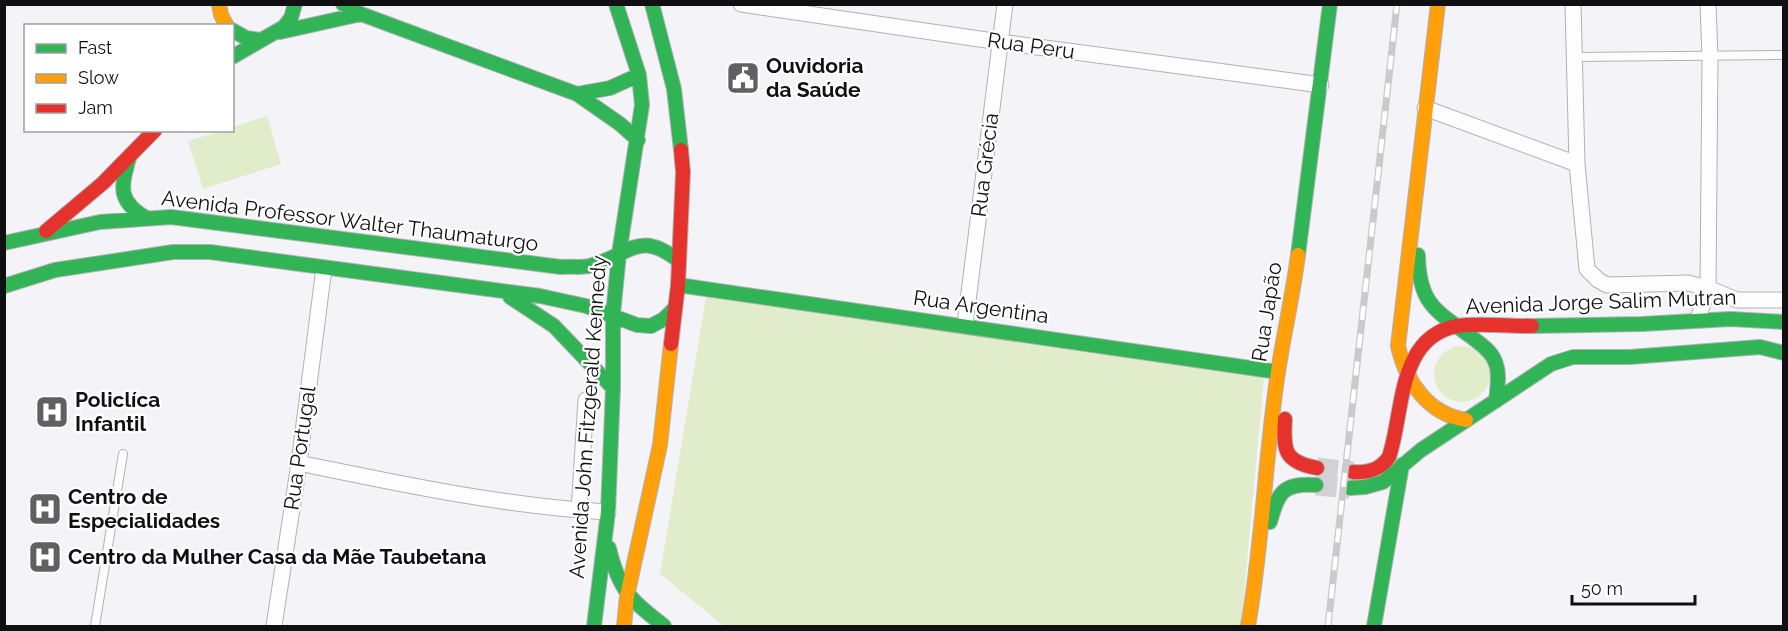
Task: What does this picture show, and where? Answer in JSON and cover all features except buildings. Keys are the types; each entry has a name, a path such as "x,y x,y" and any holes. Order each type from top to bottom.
{"street":[{"path":"219,4 226,24"},
{"path":"280,32 289,22 295,4"},
{"path":"344,4 361,14 578,94 638,140"},
{"name":"Avenida John Fitzgerald Kennedy","path":"594,627 608,512 613,388 613,314 619,254 642,105 639,75 616,4"},
{"path":"624,627 627,596 660,445 678,285 683,172 674,89 652,4"},
{"name":"Rua Peru","path":"741,4 1000,42 1321,85"},
{"name":"Rua Grécia","path":"965,326 1005,4"},
{"name":"Rua Japão","path":"1248,627 1255,587 1278,372 1291,306 1330,4"},
{"path":"1438,4 1418,274 1422,292 1440,315 1485,346 1496,363 1496,400"},
{"path":"1450,4 1430,109 1398,348 1415,390 1443,416 1454,420 1466,420"},
{"path":"1573,4 1577,164 1587,269 1607,285 1688,283 1708,288 1737,300 1784,300"},
{"path":"1698,320 1708,288 1710,57 1708,4"},
{"path":"234,56 260,40 280,32 361,14"},
{"path":"234,31 246,38 260,40"},
{"path":"578,94 605,91 622,85 639,75"},
{"path":"1430,109 1577,164"},
{"path":"41,235 81,205 153,132"},
{"path":"130,158 123,177 123,193 129,206 146,218"},
{"path":"171,217 180,225 183,236 173,252"},
{"name":"Avenida Professor Walter Thaumaturgo","path":"4,243 100,222 171,217 561,267 589,266 619,254"},
{"path":"619,254 639,245 656,245 668,250 679,261"},
{"path":"4,286 55,270 173,252 210,252 540,296 613,314 637,325 651,326 664,319 675,308"},
{"name":"Rua Portugal","path":"274,627 299,463 324,268"},
{"name":"Rua Argentina","path":"678,285 1278,372"},
{"path":"493,289 529,307 554,324 613,388"},
{"path":"1291,306 1284,444 1288,458 1300,466 1317,468"},
{"name":"Avenida Jorge Salim Mutran","path":"1353,472 1362,473 1377,469 1388,458 1408,375 1416,352 1442,330 1458,326 1644,324 1752,318 1784,322"},
{"path":"1350,488 1383,482 1402,465 1496,400 1551,364 1573,357 1630,357 1761,347 1784,353"},
{"path":"579,510 586,400"},
{"path":"299,463 443,493 608,512"},
{"path":"1374,627 1402,465"},
{"path":"1255,587 1275,505 1283,489 1297,483 1316,485"},
{"path":"606,530 614,571 627,596 664,627"}],"lane":[{"path":"1575,57 1784,55"},
{"path":"95,627 123,454"}],"green space":[{"path":"267,116 281,164 203,189 188,141 219,132 234,132 234,127"},
{"path":"706,297 1264,377 1241,626 724,626 660,574"},
{"path":"1462,346 1473,348 1482,354 1488,363 1490,374 1488,385 1482,394 1473,400 1462,402 1451,400 1442,394 1436,385 1434,374 1436,363 1442,354 1451,348"}],"tunnel":[{"path":"1317,468 1353,472"},
{"path":"1316,485 1350,488"}],"railway":[{"path":"1328,626 1397,4"}],"traffic: fast":[{"path":"234,56 284,27 291,18 295,4"},
{"path":"343,4 361,14 577,94 620,124 638,140"},
{"path":"594,626 608,512 613,388 613,314 619,254 642,105 639,75 616,4"},
{"path":"652,4 674,89 681,150"},
{"path":"1298,255 1330,4"},
{"path":"280,32 361,14"},
{"path":"234,31 246,38 260,40"},
{"path":"577,94 610,88 639,75"},
{"path":"129,158 124,177 124,192 130,206 146,218"},
{"path":"4,243 100,222 171,217 561,267 589,266 643,245 665,251 679,261"},
{"path":"4,286 55,270 173,252 210,252 540,296 586,306 637,325 651,326 664,319 675,308"},
{"path":"1418,255 1422,287 1434,308 1484,347 1493,357 1498,373 1496,401"},
{"path":"678,285 1278,372"},
{"path":"510,297 554,326 613,388"},
{"path":"1532,326 1642,324 1730,319 1784,322"},
{"path":"1350,488 1383,482 1421,450 1551,364 1573,357 1630,357 1760,347 1784,353"},
{"path":"1374,626 1402,465"},
{"path":"1270,522 1276,503 1284,492 1296,486 1316,485"},
{"path":"609,548 622,585 643,609 664,626"}],"traffic: slow":[{"path":"219,4 226,24"},
{"path":"1438,4 1398,346 1407,372 1421,394 1440,411 1466,420"},
{"path":"1248,626 1280,357 1298,255"},
{"path":"624,626 627,596 660,445 671,344"}],"traffic: jam":[{"path":"46,231 103,183 153,132"},
{"path":"671,344 678,285 683,172 681,150"},
{"path":"1353,472 1373,470 1389,457 1401,399 1413,360 1423,345 1437,333 1465,325 1532,326"},
{"path":"1285,419 1288,453 1298,462 1317,468"}],"place":[{"name":"Ouvidoria da Saúde","path":"743,78"},
{"name":"Policlíca Infantil","path":"52,412"},
{"name":"Centro de Especialidades","path":"45,509"},
{"name":"Centro da Mulher Casa da Mãe Taubetana","path":"45,557"}]}
